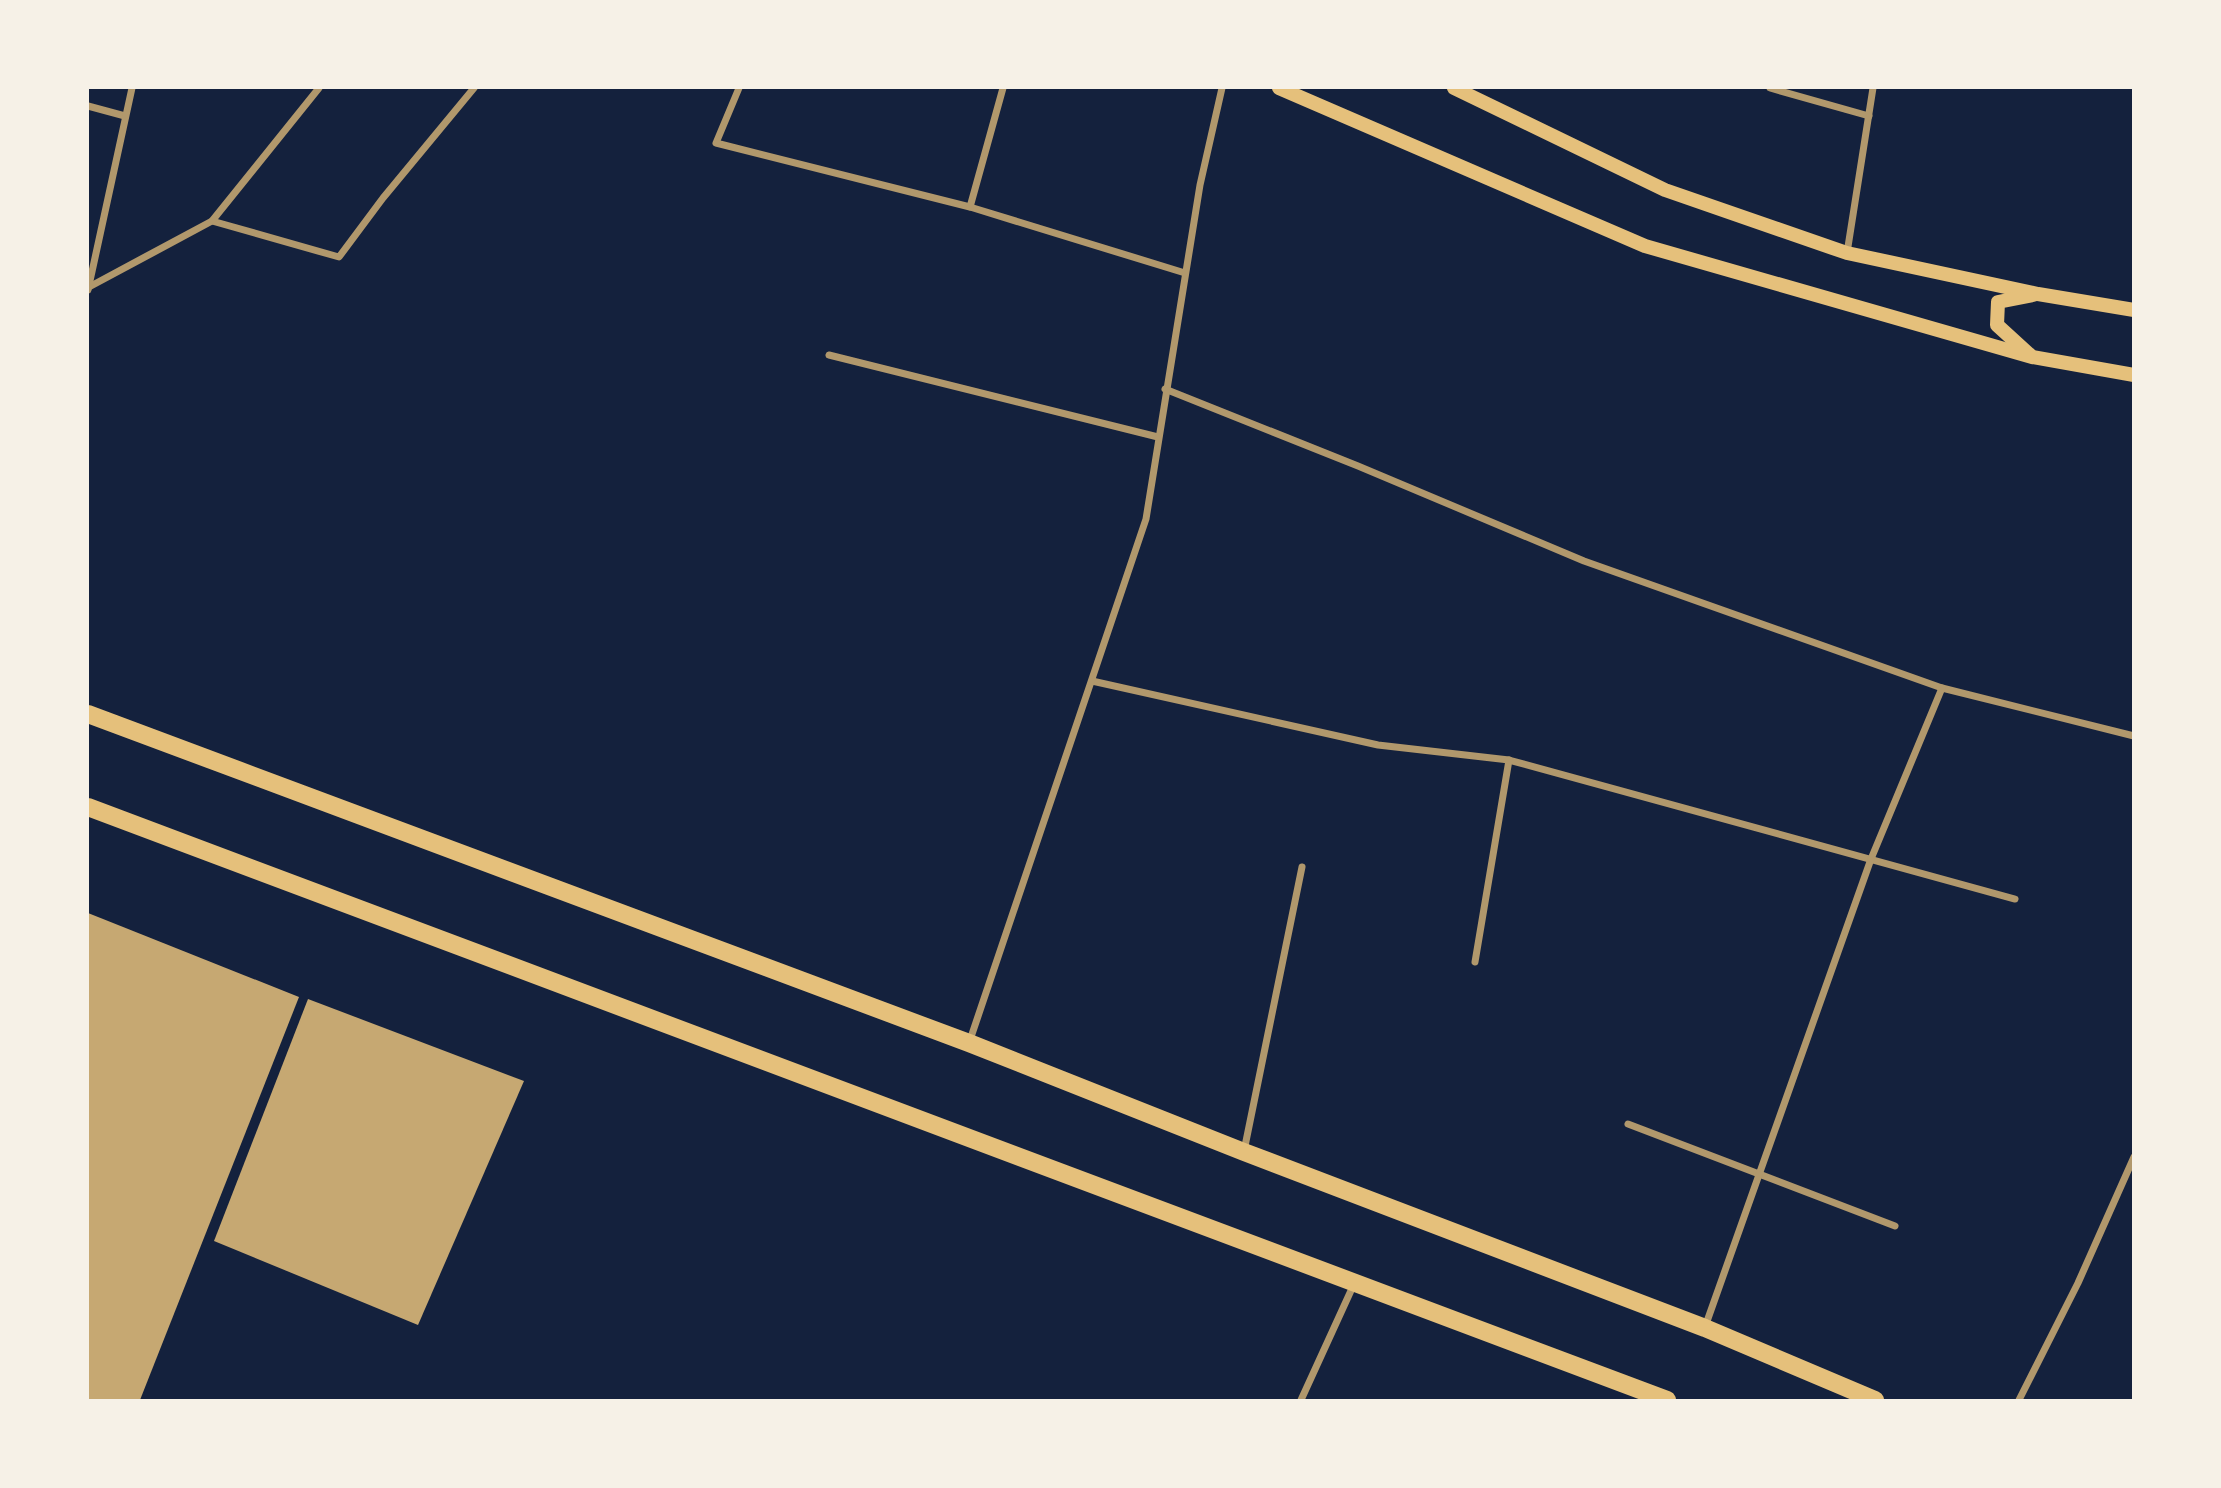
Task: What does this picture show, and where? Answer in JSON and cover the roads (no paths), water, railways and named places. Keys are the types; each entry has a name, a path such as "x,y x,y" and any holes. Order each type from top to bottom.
{"main road":[{"path":"1279,88 1645,246 2032,356 2133,375"},
{"path":"1454,88 1665,190 1847,253 2038,294 2133,310"},
{"path":"2032,356 1997,325 1998,302 2038,294"},
{"path":"88,714 969,1043 1244,1152 1705,1328 1875,1401"},
{"path":"88,807 1657,1399"}],"street":[{"path":"88,288 132,88"},
{"path":"88,288 212,221 319,88"},
{"path":"212,221 339,257 383,198 474,88"},
{"path":"739,88 716,143 970,207 1185,273"},
{"path":"970,207 1003,88"},
{"path":"969,1043 1146,519 1200,185 1222,88"},
{"path":"1770,88 1869,116"},
{"path":"1847,253 1873,88"},
{"path":"88,106 124,116"},
{"path":"829,355 1158,437"},
{"path":"1165,389 1584,561 1942,688 2133,736"},
{"path":"1091,681 1378,745 1509,760 2015,899"},
{"path":"1705,1328 1871,859 1942,688"},
{"path":"1475,962 1509,760"},
{"path":"1244,1152 1303,867"},
{"path":"1628,1124 1895,1226"},
{"path":"2019,1401 2078,1283 2133,1157"},
{"path":"1301,1401 1354,1284"}]}
